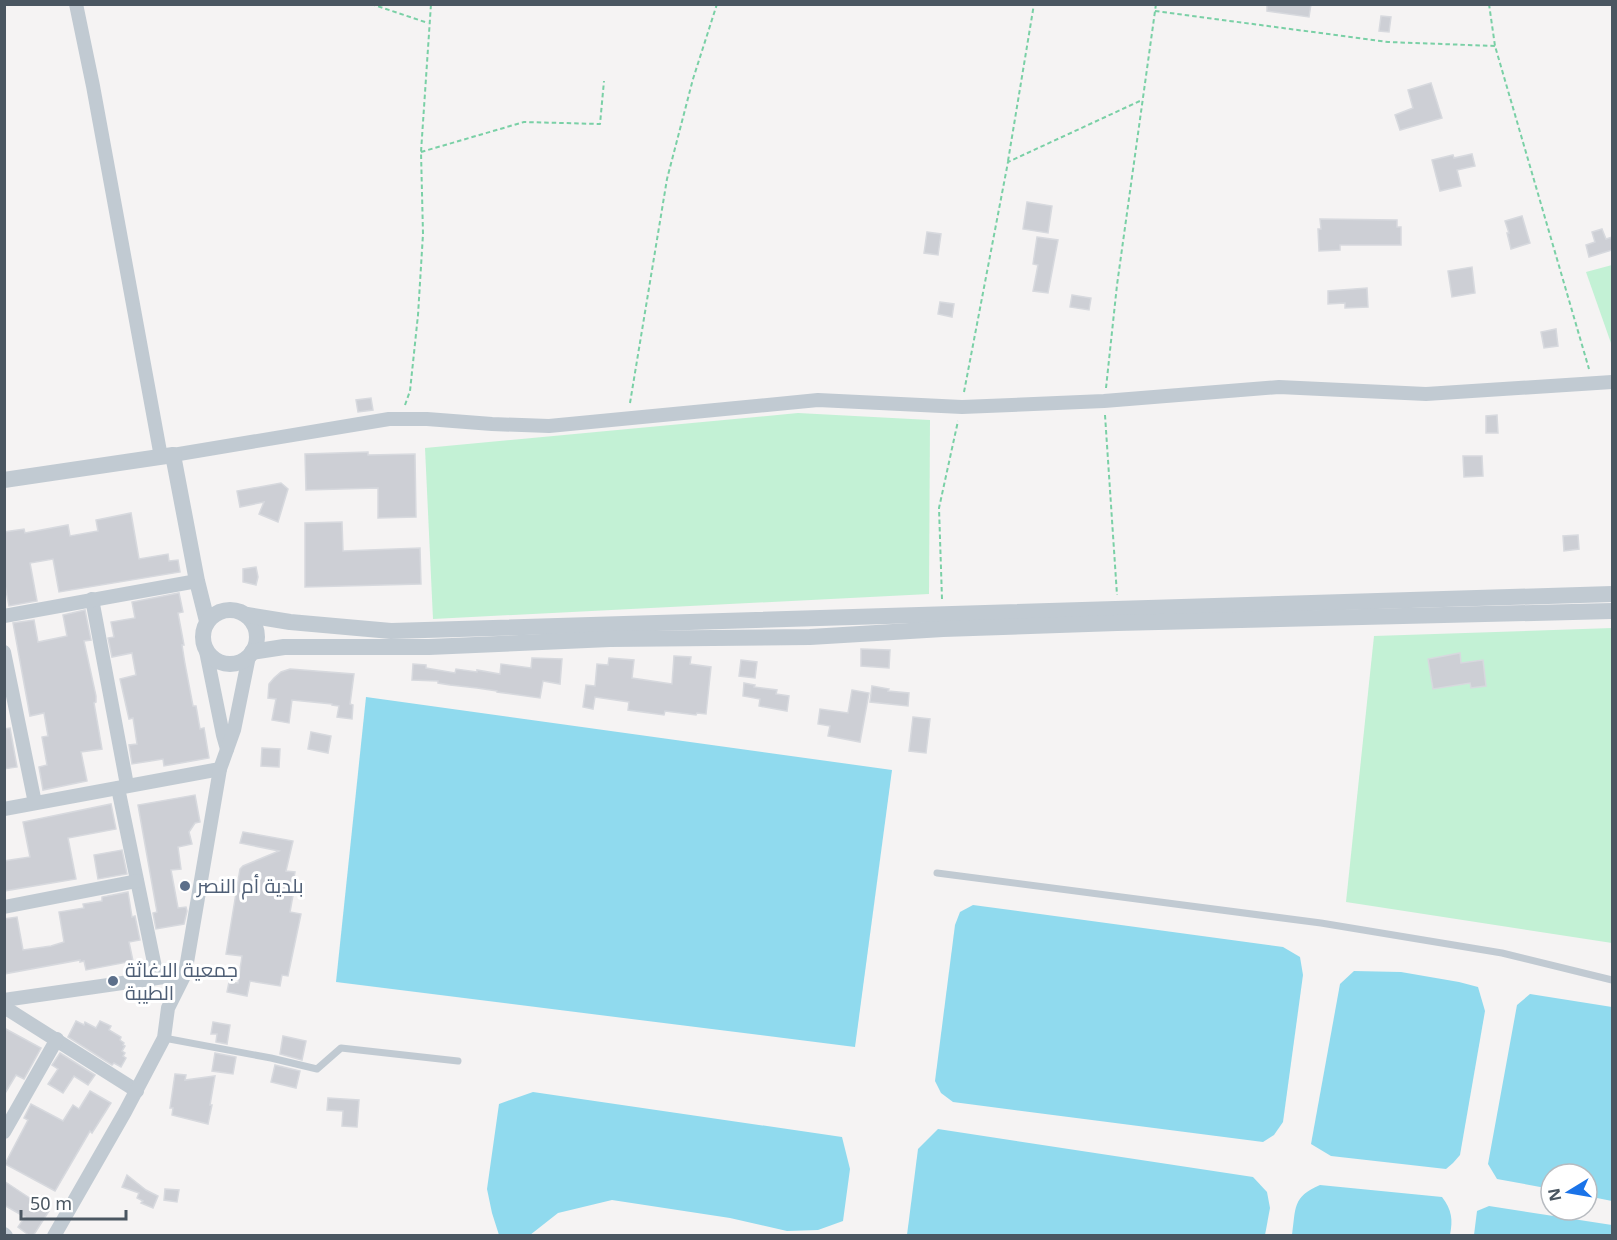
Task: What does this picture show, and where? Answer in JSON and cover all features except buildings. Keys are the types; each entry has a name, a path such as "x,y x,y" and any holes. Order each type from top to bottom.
{"street":[{"path":"76,4 167,456 207,621"},
{"path":"4,480 167,456 389,419 549,426 818,400 962,407 1104,401 1279,387 1426,394 1612,382"},
{"path":"4,616 197,581"},
{"path":"227,748 202,635 207,621 214,614 230,609 247,615 290,622 391,631 1612,594"},
{"path":"92,599 137,881 157,977"},
{"path":"206,651 218,662 234,664 243,661 251,654 284,647 429,647 610,639 810,636 1116,623 1612,611"},
{"path":"54,1236 137,1091 164,1038 168,1008 185,974 220,769 234,730 251,654 257,639 253,622 247,615"},
{"path":"4,652 11,710 35,803"},
{"path":"4,809 220,769"},
{"path":"4,907 137,881"},
{"path":"4,1000 185,974"},
{"path":"4,1006 137,1091"},
{"path":"6,1124 57,1039"}],"lane":[{"path":"937,873 1343,927 1502,953 1612,980"},
{"path":"164,1038 317,1069 341,1048 458,1061"}],"path":[{"path":"371,4 430,24"},
{"path":"389,419 403,410 410,391 418,315 423,234 422,152 431,4"},
{"path":"628,418 667,179 693,79 717,4"},
{"path":"942,613 939,508 962,407 1008,162 1034,4"},
{"path":"1118,609 1104,401 1117,285 1156,4"},
{"path":"1489,4 1495,46 1593,383"},
{"path":"1155,10 1388,42 1495,46"},
{"path":"422,152 524,122 600,124 604,81"},
{"path":"1008,162 1142,100"}],"green space":[{"path":"1612,265 1612,346 1586,272"},
{"path":"798,413 930,420 929,594 433,619 425,448"},
{"path":"1612,628 1612,943 1346,902 1374,636"}],"water":[{"path":"366,697 892,770 855,1047 336,982"},
{"path":"973,905 1283,947 1300,957 1303,975 1283,1122 1274,1135 1263,1142 953,1102 941,1093 935,1081 955,925 960,912"},
{"path":"1354,971 1401,972 1478,987 1485,1011 1460,1155 1446,1169 1331,1156 1311,1144 1340,984"},
{"path":"1530,994 1612,1007 1612,1201 1599,1198 1599,1162 1539,1162 1539,1187 1497,1179 1488,1164 1517,1005"},
{"path":"533,1092 842,1137 850,1169 843,1221 818,1230 787,1231 730,1218 612,1200 558,1213 530,1235 499,1235 487,1189 499,1104"},
{"path":"938,1129 1253,1177 1267,1192 1270,1208 1265,1235 907,1235 918,1149"},
{"path":"1320,1185 1442,1197 1451,1215 1450,1235 1292,1235 1297,1204 1304,1194"},
{"path":"1489,1206 1539,1214 1539,1222 1593,1222 1612,1225 1612,1235 1474,1235 1477,1211"}],"place":[{"name":"بلدية أم النصر","path":"185,886"},
{"name":"جمعية الاغاثة الطيبة","path":"113,981"}]}
